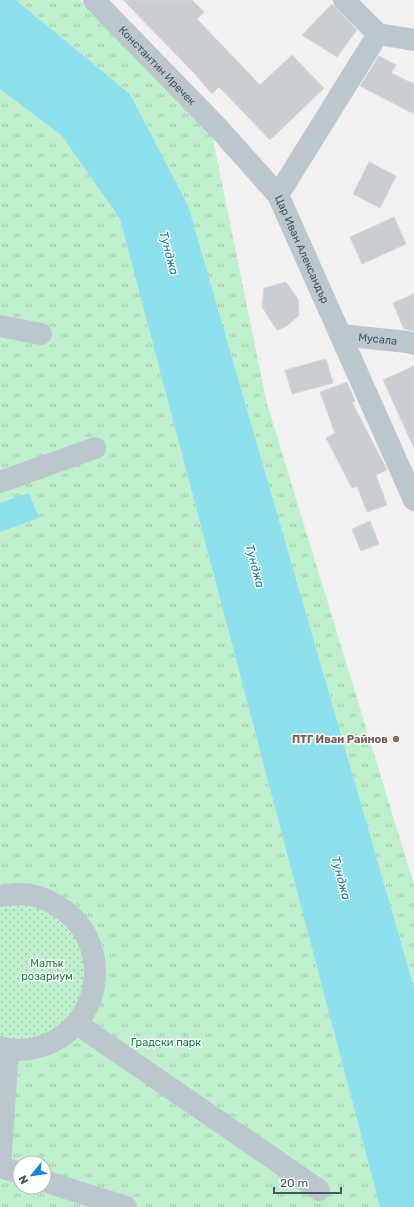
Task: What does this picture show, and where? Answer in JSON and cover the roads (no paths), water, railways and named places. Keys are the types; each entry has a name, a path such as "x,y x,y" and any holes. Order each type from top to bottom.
{"street":[{"name":"Константин Иречек","path":"94,0 220,130 278,195"},
{"path":"350,4 378,34 414,40"},
{"name":"Цар Иван Александър","path":"378,34 278,195 414,500"},
{"path":"0,326 41,334"},
{"name":"Мусала","path":"341,335 408,342 414,344"},
{"path":"0,482 95,448"},
{"path":"0,896 18,894 44,898 66,910 83,929 94,952 96,978 90,1002 77,1024 57,1040 33,1049 4,1048 0,1166 12,1170"},
{"path":"77,1024 319,1190"},
{"path":"52,1184 126,1207"}],"water":[{"name":"Тунджа","path":"0,0 16,0 130,94 188,205 414,987 414,1207 380,1207 120,219 62,136 0,89"},
{"path":"29,493 39,518 0,532 0,503"}],"place":[{"name":"ПТГ Иван Райнов","path":"396,739"}],"park label":[{"name":"Малък розариум","path":"47,969"},
{"name":"Градски парк","path":"166,1042"}]}
